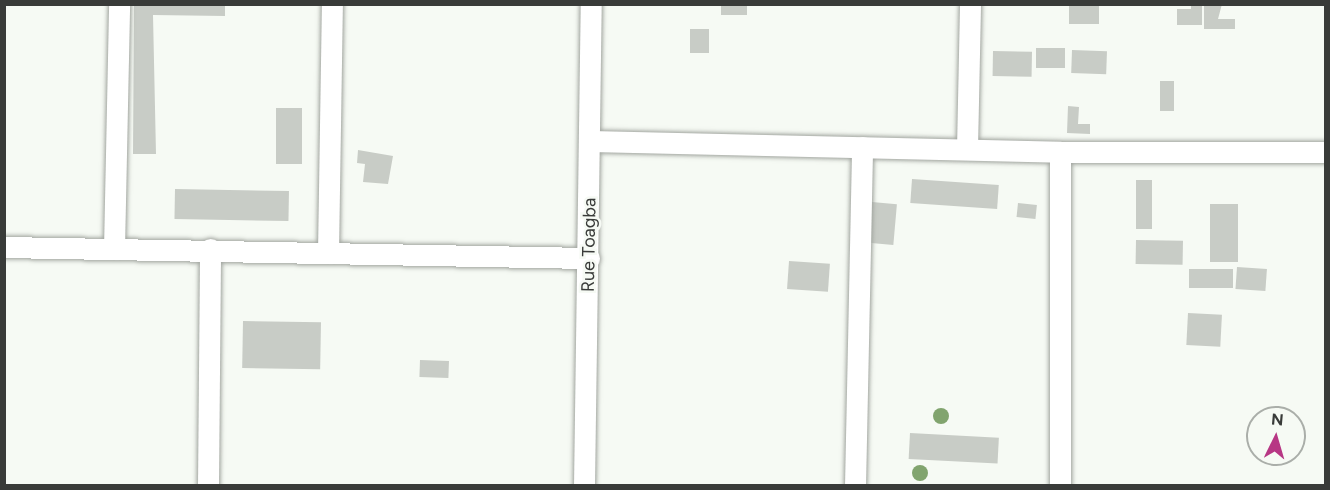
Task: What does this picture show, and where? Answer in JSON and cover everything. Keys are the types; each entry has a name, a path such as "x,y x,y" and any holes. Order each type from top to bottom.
{"street":[{"path":"114,249 119,4"},
{"path":"328,253 332,4"},
{"name":"Rue Toagba","path":"584,486 591,4"},
{"path":"967,149 970,4"},
{"path":"590,141 1059,152 1326,152"},
{"path":"855,486 862,147"},
{"path":"1059,152 1060,486"},
{"path":"4,247 210,249 589,258"},
{"path":"208,486 210,249"}],"building":[{"path":"134,4 225,4 225,16 153,15 156,154 133,154"},
{"path":"721,4 747,4 747,15 721,15"},
{"path":"1069,4 1099,4 1099,24 1069,24"},
{"path":"1191,4 1202,4 1202,25 1177,25 1177,9 1191,9"},
{"path":"1204,4 1222,4 1218,19 1235,19 1235,29 1204,29"},
{"path":"690,29 709,29 709,53 690,53"},
{"path":"1036,48 1065,48 1065,68 1036,68"},
{"path":"1072,50 1107,51 1106,74 1071,73"},
{"path":"993,51 1032,52 1032,77 993,76"},
{"path":"1160,81 1174,81 1174,111 1160,111"},
{"path":"1068,106 1079,107 1078,124 1090,124 1090,134 1067,133"},
{"path":"276,108 302,108 302,164 276,164"},
{"path":"358,150 393,156 388,184 363,182 365,164 357,163"},
{"path":"912,179 999,185 997,209 910,203"},
{"path":"1136,180 1152,180 1152,229 1136,229"},
{"path":"175,189 289,191 288,221 174,219"},
{"path":"872,202 897,204 893,245 868,243"},
{"path":"1018,203 1037,205 1035,219 1017,217"},
{"path":"1210,204 1238,204 1238,262 1210,262"},
{"path":"1136,240 1183,241 1183,265 1136,264"},
{"path":"789,261 830,264 828,292 787,289"},
{"path":"1237,267 1267,269 1265,291 1235,289"},
{"path":"1189,269 1233,269 1233,288 1189,288"},
{"path":"1188,313 1222,315 1220,347 1186,345"},
{"path":"243,321 321,322 320,369 242,368"},
{"path":"420,360 449,361 448,378 419,377"},
{"path":"910,433 999,438 998,464 909,459"}]}
